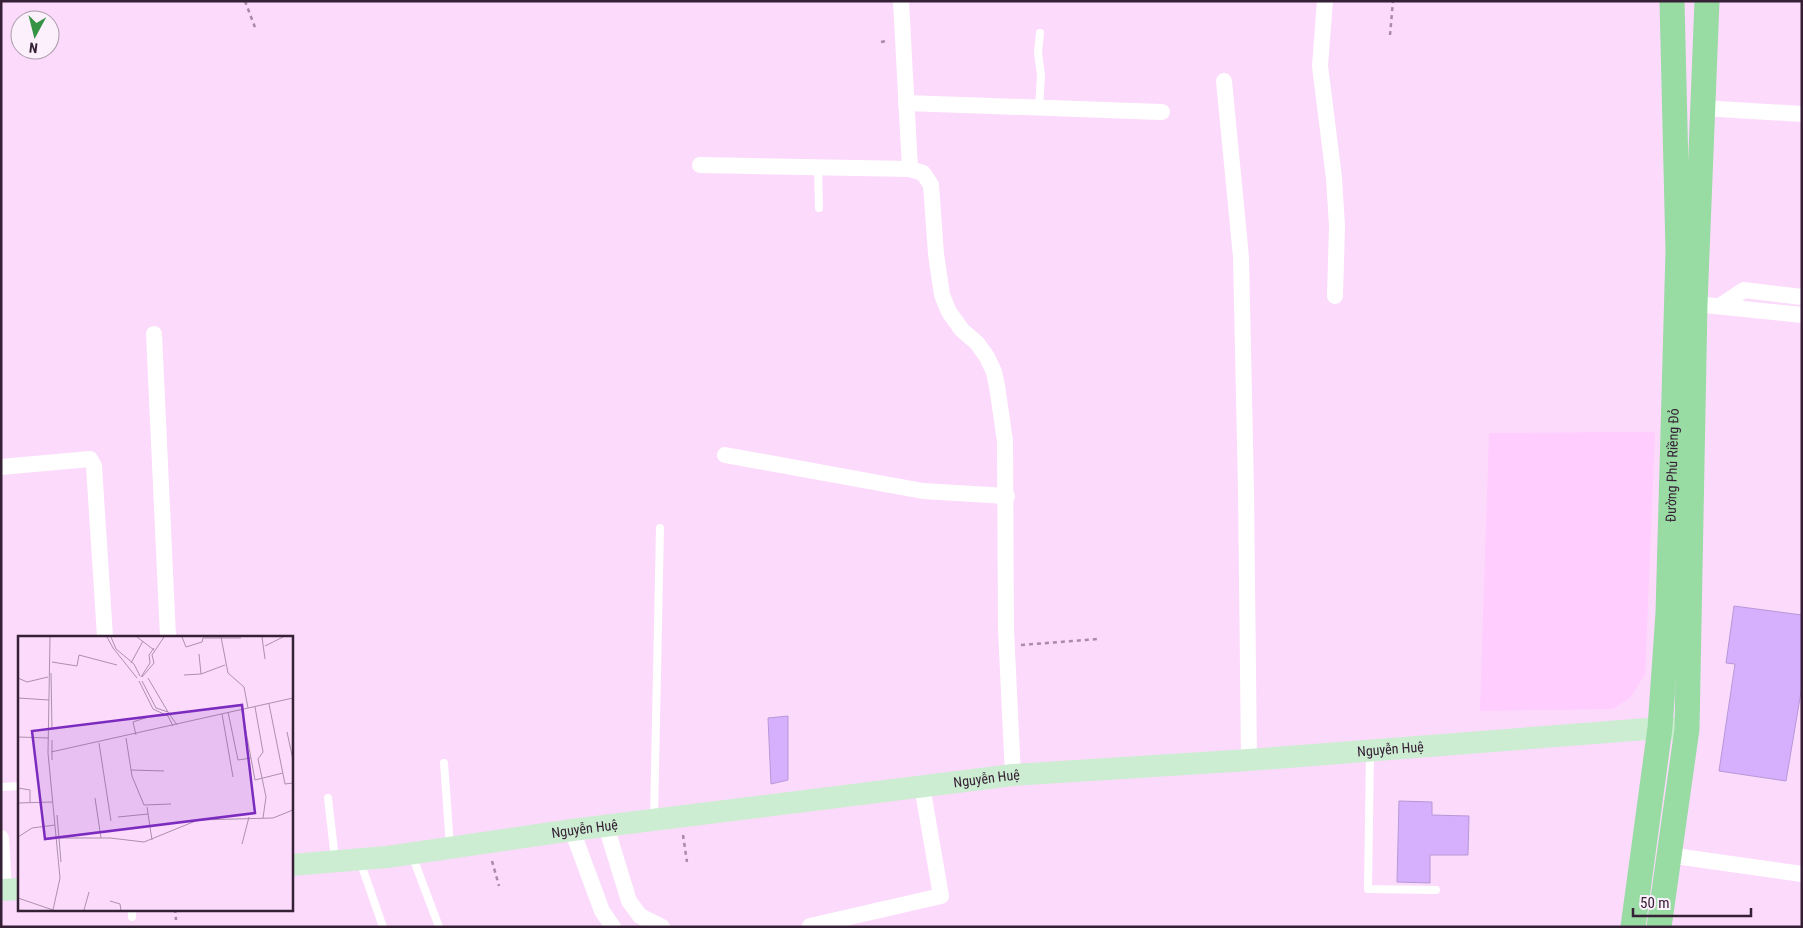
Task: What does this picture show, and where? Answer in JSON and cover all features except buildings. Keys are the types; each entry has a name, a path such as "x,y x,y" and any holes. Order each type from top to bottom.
{"main road":[{"name":"Đường Phú Riềng Đỏ","path":"1633,927 1660,728 1668,613 1678,266 1672,1"},
{"name":"Đường Phú Riềng Đỏ","path":"1659,927 1687,729 1695,304 1707,1"}],"street":[{"path":"901,1 910,169"},
{"path":"1325,1 1320,66 1334,178 1337,226 1335,296"},
{"path":"1224,81 1240,257 1246,490 1249,760"},
{"path":"906,103 1162,112"},
{"path":"1703,108 1802,114"},
{"path":"700,165 910,169 924,173 932,185 936,254 942,295 949,312 962,330 978,343 994,372 1005,441 1007,647 1013,775"},
{"path":"1720,306 1744,290 1802,296"},
{"path":"1695,304 1802,315"},
{"path":"154,334 168,636"},
{"path":"725,455 923,491 1007,496"},
{"path":"1,467 90,459 94,466 105,636"},
{"name":"Nguyễn Huệ","path":"292,865 411,853 680,816 1013,775 1249,760 1660,728 1687,729"},
{"path":"810,926 940,896 922,786"},
{"path":"606,826 629,901 640,916 662,927"},
{"path":"572,830 602,911 612,927"},
{"path":"1,838 8,890"},
{"path":"1668,855 1802,874"}],"lane":[{"path":"1039,108 1041,75 1038,53 1040,33"},
{"path":"818,167 819,208"},
{"path":"654,820 660,528"},
{"path":"1370,750 1368,889 1436,890"},
{"path":"444,762 450,848"},
{"path":"1,787 18,786"},
{"path":"328,798 335,861"},
{"path":"411,853 439,927"},
{"path":"359,859 383,927"}],"path":[{"path":"245,1 256,30"},
{"path":"1390,35 1393,1"},
{"path":"1007,647 1098,638"},
{"path":"680,816 687,862"},
{"path":"487,842 499,886"},
{"path":"175,910 176,920"}],"shaded area":[{"path":"1655,432 1645,674 1631,697 1613,709 1480,711 1489,433"}]}
